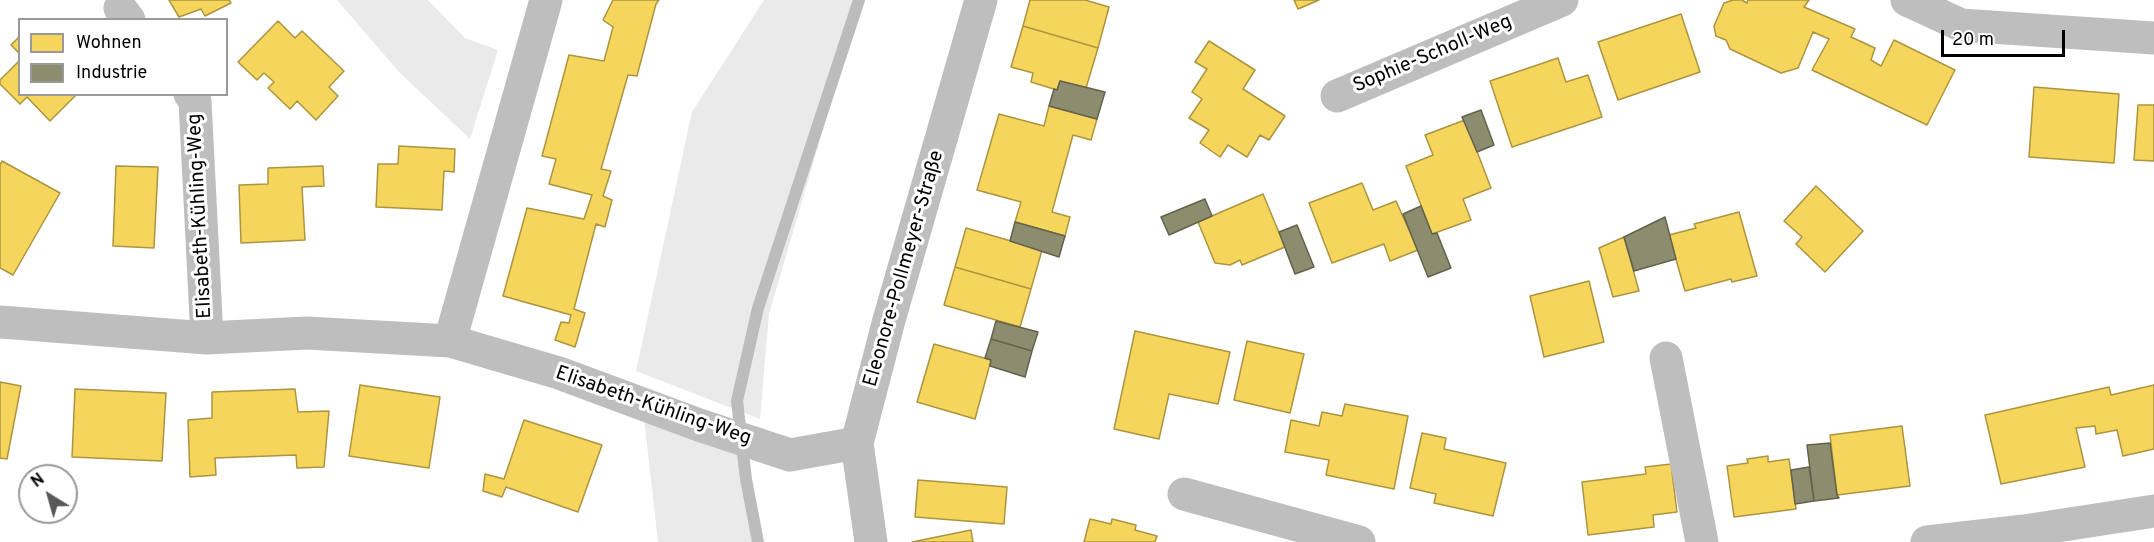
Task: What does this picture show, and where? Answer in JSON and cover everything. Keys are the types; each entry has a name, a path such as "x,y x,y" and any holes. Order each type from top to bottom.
{"street":[{"path":"450,341 546,0"},
{"name":"Eleonore-Pollmeyer-Straße","path":"871,542 857,443 981,0"},
{"name":"Sophie-Scholl-Weg","path":"1337,96 1562,0"},
{"path":"1907,0 1961,25 2154,38"},
{"name":"Elisabeth-Kühling-Weg","path":"191,96 195,101 207,338"},
{"name":"Elisabeth-Kühling-Weg","path":"0,322 207,338 307,333 450,341 560,373 699,425 790,455 857,443"},
{"path":"1666,358 1702,542"},
{"path":"1184,494 1359,542"},
{"path":"1927,542 2024,531 2154,511"}],"shaded area":[{"path":"337,0 428,0 465,38 498,50 470,139 399,72"},
{"path":"764,0 861,0 769,314 760,419 636,371 692,112"},
{"path":"644,418 747,456 761,542 658,542"}],"building: Wohnen":[{"path":"169,0 229,0 231,3 205,16 201,9 179,17"},
{"path":"613,0 659,0 637,76 628,75 601,169 611,171 603,196 612,200 605,227 596,224 574,309 585,313 575,347 555,340 561,322 569,323 571,315 503,296 527,208 584,219 592,195 549,184 556,159 542,156 569,55 604,61 613,27 603,20"},
{"path":"1030,0 1085,0 1109,7 1098,48 1023,26"},
{"path":"1294,0 1319,0 1298,9"},
{"path":"1742,0 1747,3 1748,0 1809,0 1804,7 1855,29 1851,37 1875,48 1871,60 1881,66 1894,40 1955,70 1927,125 1812,70 1829,39 1813,32 1798,68 1781,73 1730,49 1726,40 1716,36 1714,26 1724,3"},
{"path":"1681,14 1700,72 1618,100 1598,42"},
{"path":"278,21 295,38 302,31 344,71 329,87 338,96 316,120 297,101 290,109 268,88 274,82 264,73 257,80 238,62"},
{"path":"1023,26 1098,48 1086,88 1060,81 1057,90 1031,82 1033,73 1011,67"},
{"path":"18,38 18,52 11,45"},
{"path":"1209,41 1255,70 1243,89 1285,116 1269,140 1260,135 1247,157 1228,145 1220,157 1200,143 1209,130 1189,118 1202,99 1192,92 1207,69 1195,62"},
{"path":"1558,58 1566,82 1588,75 1602,117 1512,147 1490,81"},
{"path":"18,62 18,96 75,96 50,121 27,97 20,104 0,84 0,80"},
{"path":"2034,87 2119,94 2114,163 2029,157"},
{"path":"2138,105 2154,105 2154,161 2134,160"},
{"path":"1049,106 1097,119 1091,140 1073,135 1052,212 1070,217 1065,236 1015,222 1021,202 977,190 999,114 1044,126"},
{"path":"1465,120 1491,188 1463,199 1471,220 1432,234 1406,166 1433,155 1425,135"},
{"path":"399,146 455,149 454,172 444,171 442,210 376,207 378,164 398,164"},
{"path":"2,161 60,193 13,275 0,268 0,165"},
{"path":"116,166 158,167 154,248 113,246"},
{"path":"323,166 324,186 302,187 305,240 241,243 239,185 268,184 268,168"},
{"path":"1362,183 1373,210 1396,201 1418,250 1390,261 1384,244 1332,263 1309,203"},
{"path":"1816,186 1863,231 1825,272 1796,244 1802,237 1784,221"},
{"path":"1263,194 1285,247 1242,265 1240,260 1230,265 1215,263 1198,222"},
{"path":"1739,212 1757,276 1732,282 1731,279 1685,291 1669,235 1696,228 1694,224"},
{"path":"966,228 1042,250 1031,289 955,267"},
{"path":"1624,237 1639,291 1613,297 1599,248"},
{"path":"955,267 1031,289 1020,327 944,305"},
{"path":"1589,281 1604,342 1544,357 1530,296"},
{"path":"1135,331 1230,352 1218,404 1169,394 1159,439 1114,429"},
{"path":"1247,341 1304,354 1290,413 1234,400"},
{"path":"934,344 991,360 975,419 917,402"},
{"path":"0,382 21,386 7,459 0,458"},
{"path":"360,385 440,397 429,468 349,456"},
{"path":"2154,385 2154,449 2123,456 2117,430 2096,434 2095,426 2076,428 2085,467 2001,484 1985,415 2109,387 2111,395"},
{"path":"75,389 166,393 162,461 72,457"},
{"path":"295,389 298,412 329,411 324,467 297,468 296,455 215,458 216,475 190,477 188,420 212,418 212,392"},
{"path":"1345,404 1408,416 1394,489 1326,475 1329,460 1285,452 1291,420 1319,426 1322,412 1342,416"},
{"path":"524,420 602,445 578,512 506,487 502,497 483,491 485,474 504,479"},
{"path":"1902,426 1910,486 1837,495 1830,435"},
{"path":"1422,433 1446,438 1444,449 1506,463 1493,516 1434,503 1436,494 1410,488"},
{"path":"1768,456 1768,462 1789,459 1796,509 1734,517 1727,466 1748,463 1747,459"},
{"path":"1671,464 1677,512 1653,515 1654,527 1588,535 1582,482 1646,474 1645,467"},
{"path":"918,480 1007,487 1004,524 915,517"},
{"path":"1090,519 1111,524 1112,519 1136,525 1135,530 1157,536 1155,542 1084,542"},
{"path":"971,530 973,542 912,542"}],"building: Industrie":[{"path":"1060,81 1105,92 1097,119 1049,106 1054,89 1057,90"},
{"path":"1481,110 1494,145 1477,152 1462,117"},
{"path":"1205,199 1212,216 1169,235 1161,217"},
{"path":"1421,206 1432,234 1437,233 1451,268 1428,277 1403,214"},
{"path":"1665,217 1676,259 1634,271 1624,237"},
{"path":"1015,222 1065,236 1059,257 1010,241"},
{"path":"1297,225 1314,267 1295,274 1279,232"},
{"path":"996,321 1038,332 1032,351 991,339"},
{"path":"991,339 1032,351 1025,377 990,366 991,360 985,358"},
{"path":"1830,443 1839,498 1814,501 1807,445"},
{"path":"1809,467 1814,501 1795,504 1791,470"}],"waterway":[{"path":"758,542 746,479 737,401 758,308 859,0"}]}
